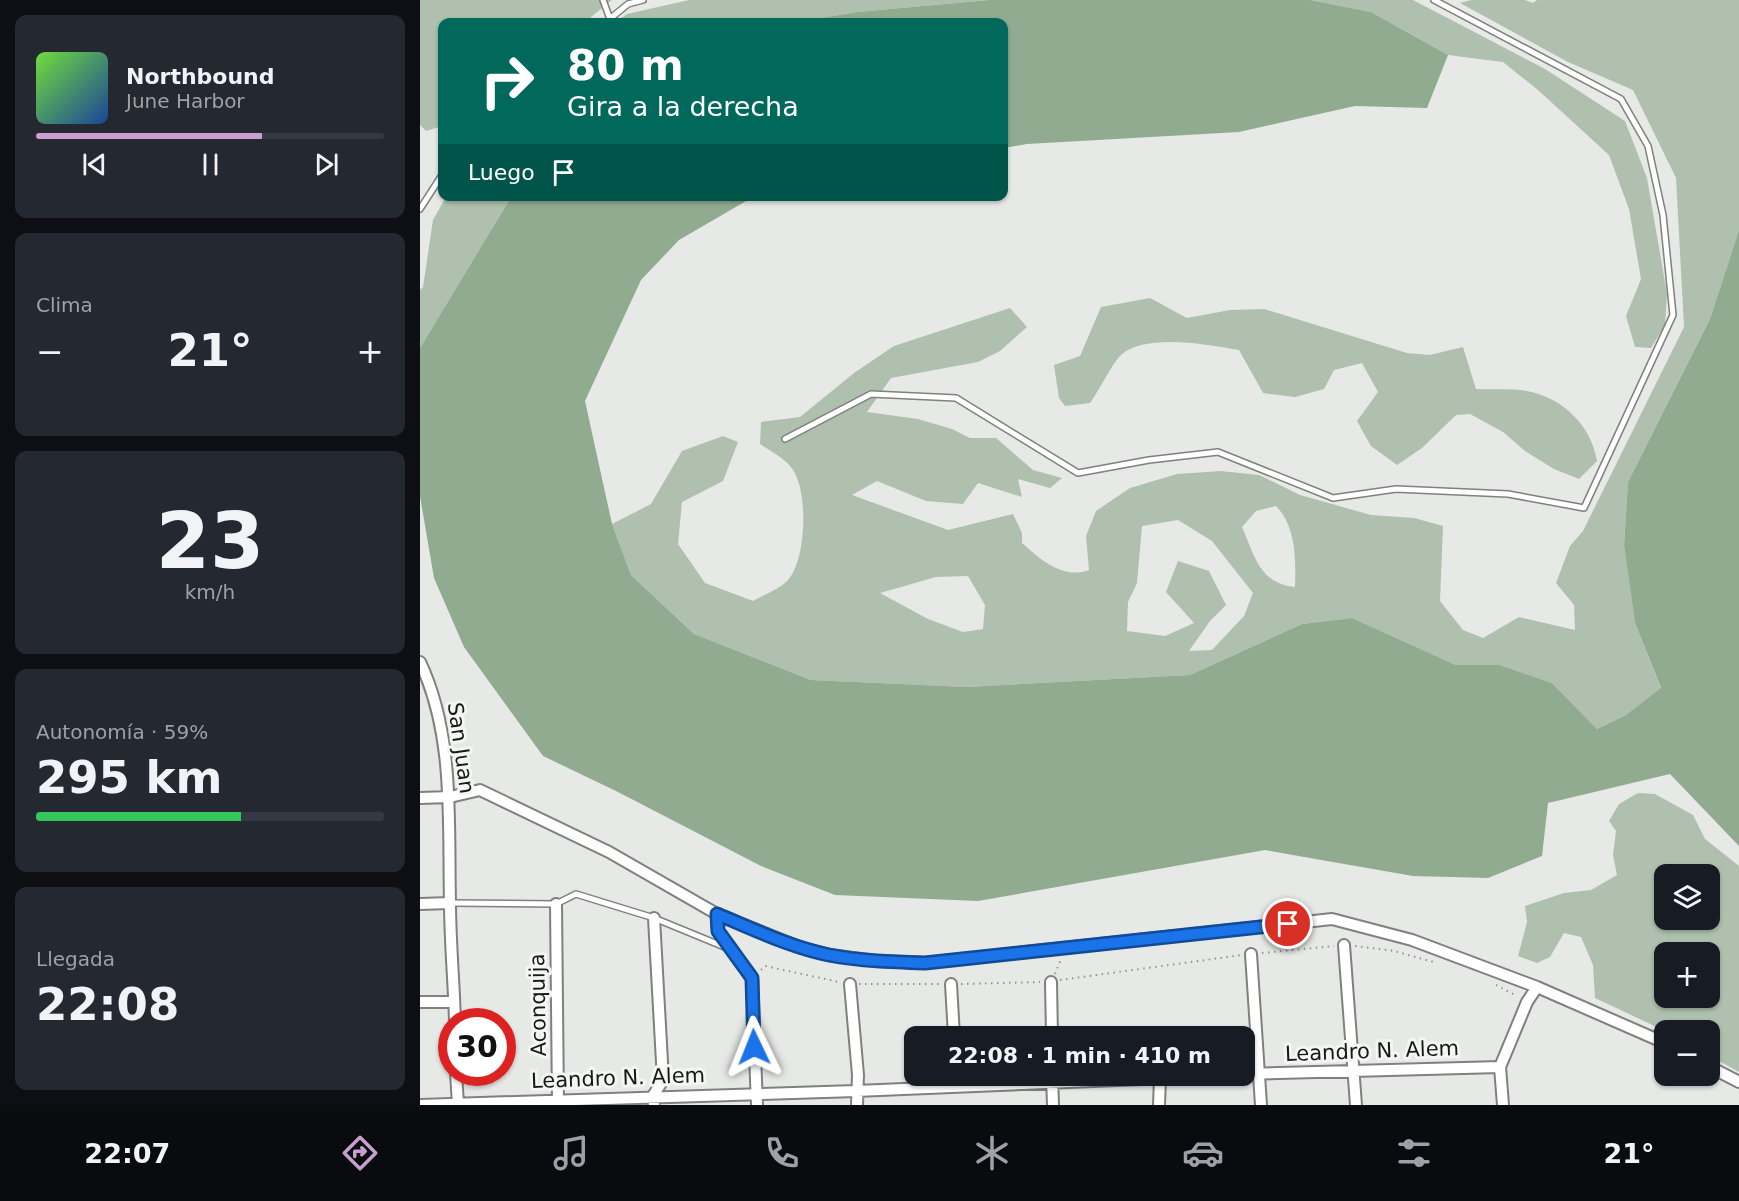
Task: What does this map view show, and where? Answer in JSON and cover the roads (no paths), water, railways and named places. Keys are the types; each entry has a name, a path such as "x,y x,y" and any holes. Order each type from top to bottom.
{"street":[{"name":"San Juan","path":"420,662 424,679 438,709 450,797 450,903 454,1008"},
{"path":"420,798 450,797 480,790 609,852 717,914 799,947 829,955 877,961 925,963 1332,919 1412,940 1537,987 1654,1038"},
{"path":"420,904 450,903"},
{"name":"Aconquija","path":"556,904 558,1102"},
{"path":"717,914 718,931 752,978 757,1105"},
{"path":"653,1101 663,1080 654,918"},
{"path":"1344,945 1356,1105"},
{"path":"1251,954 1261,1105"},
{"path":"1051,982 1052,1026"},
{"path":"850,984 858,1075 857,1105"},
{"path":"951,984 953,1026"},
{"path":"1503,1105 1500,1067 1527,1002 1537,987"},
{"path":"420,1002 454,1002"},
{"name":"Leandro N. Alem","path":"1255,1074 1500,1067"},
{"path":"1720,1072 1739,1082"},
{"path":"457,1086 458,1104"},
{"name":"Leandro N. Alem","path":"420,1105 653,1101 756,1093 856,1091 904,1086"},
{"path":"1052,1086 1053,1105"},
{"path":"1159,1105 1160,1086"}],"lane":[{"path":"603,0 607,18"},
{"path":"612,18 628,4 643,0"},
{"path":"785,439 871,394 956,398 1078,473 1149,460 1218,452 1333,498 1396,489 1508,494 1584,508 1673,315 1663,215 1648,146 1621,99 1434,0"},
{"path":"420,209 438,181"},
{"path":"450,903 556,904 576,894 654,918 730,949"}]}
